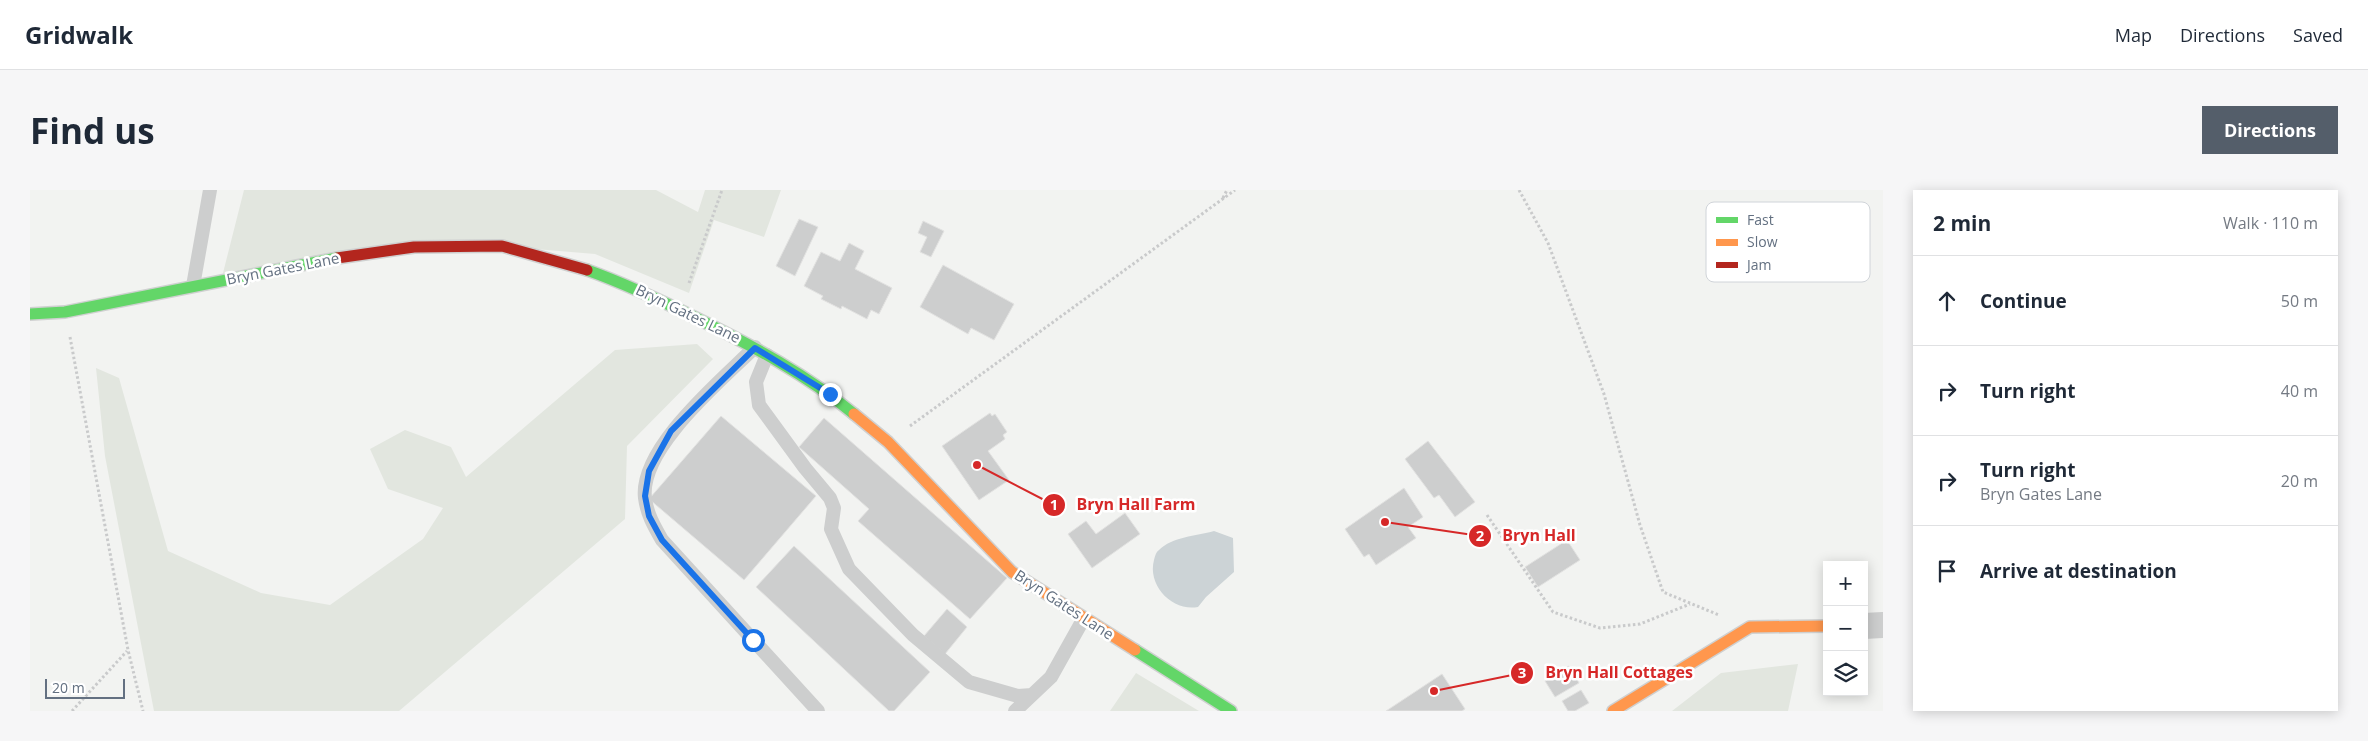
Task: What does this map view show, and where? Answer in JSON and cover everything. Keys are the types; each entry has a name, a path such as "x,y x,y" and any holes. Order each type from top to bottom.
{"street":[{"name":"Bryn Gates Lane","path":"30,314 65,312 312,261 414,247 502,246 585,268 629,285 761,351 830,394 888,442 1012,572 1231,711"},
{"path":"1868,626 1883,625"},
{"path":"1613,711 1750,627 1823,626"}],"lane":[{"path":"192,286 210,190"},
{"path":"761,351 756,382 759,405 805,468 830,498 834,508 831,529 849,569 913,635 969,682 1018,696 1032,695"},
{"path":"761,351 671,431 649,471 645,496 649,516 662,540 818,711"},
{"path":"1016,711 1052,677 1084,618"}],"path":[{"path":"679,310 722,190"},
{"path":"1223,198 1227,190"},
{"path":"888,442 1235,190"},
{"path":"1519,190 1548,243 1604,394 1640,525 1662,592 1750,627"},
{"path":"65,312 128,650 143,711"},
{"path":"1487,515 1553,612 1600,628 1640,624 1691,604"},
{"path":"72,711 128,650"}],"shaded area":[{"path":"244,190 656,190 698,212 705,190 781,190 764,237 714,220 689,293 595,254 461,243 223,273"},
{"path":"697,344 713,359 627,446 625,519 399,711 154,711 105,456 96,368 119,378 168,551 261,593 330,605 423,539 443,508 388,489 370,449 405,430 451,447 466,477 615,350"},
{"path":"1214,531 1233,538 1234,572 1206,597 1198,607 1180,605 1171,601 1158,588 1154,579 1153,570 1156,553 1171,542"},
{"path":"1798,664 1788,711 1672,711 1721,673"},
{"path":"1136,673 1199,711 1110,711"}],"building":[{"path":"799,219 818,227 795,276 776,266"},
{"path":"923,221 944,231 931,257 920,252 927,237 918,233"},
{"path":"849,243 864,251 855,269 892,288 879,314 871,310 867,319 842,306 841,309 821,299 823,296 804,286 821,252 840,261"},
{"path":"943,265 1014,304 994,340 971,328 968,334 920,307"},
{"path":"990,413 992,416 995,414 1007,432 1003,435 1005,439 988,451 1009,480 979,500 942,446"},
{"path":"721,416 816,496 744,580 649,499"},
{"path":"824,418 1007,578 970,619 858,521 869,509 799,447"},
{"path":"1428,441 1475,502 1455,517 1439,495 1434,498 1405,459"},
{"path":"1404,488 1423,517 1408,527 1416,538 1376,565 1369,554 1364,557 1345,529"},
{"path":"1125,513 1140,534 1092,568 1068,534 1086,521 1096,534"},
{"path":"1567,540 1580,560 1538,587 1525,567"},
{"path":"794,546 930,672 894,711 889,711 756,587"},
{"path":"947,609 967,627 945,654 924,636"},
{"path":"1569,666 1579,683 1555,697 1545,681"},
{"path":"1442,674 1465,709 1462,711 1386,711"},
{"path":"1581,690 1589,703 1575,711 1568,711 1562,701"}],"traffic: fast":[{"path":"30,314 65,312 337,258"},
{"path":"587,270 657,299 739,340 818,386 854,414"},
{"path":"1135,650 1231,711"}],"traffic: slow":[{"path":"854,414 888,442 1012,572 1135,650"},
{"path":"1613,711 1750,627 1823,626"}],"traffic: jam":[{"path":"337,258 414,247 502,246 587,270"}],"place":[{"name":"Bryn Hall Farm","path":"977,465"},
{"name":"Bryn Hall","path":"1385,522"},
{"name":"Bryn Hall Cottages","path":"1434,691"}],"route":[{"path":"753,640 694,572 662,540 649,516 645,496 649,471 671,431 755,348 830,394"}]}
